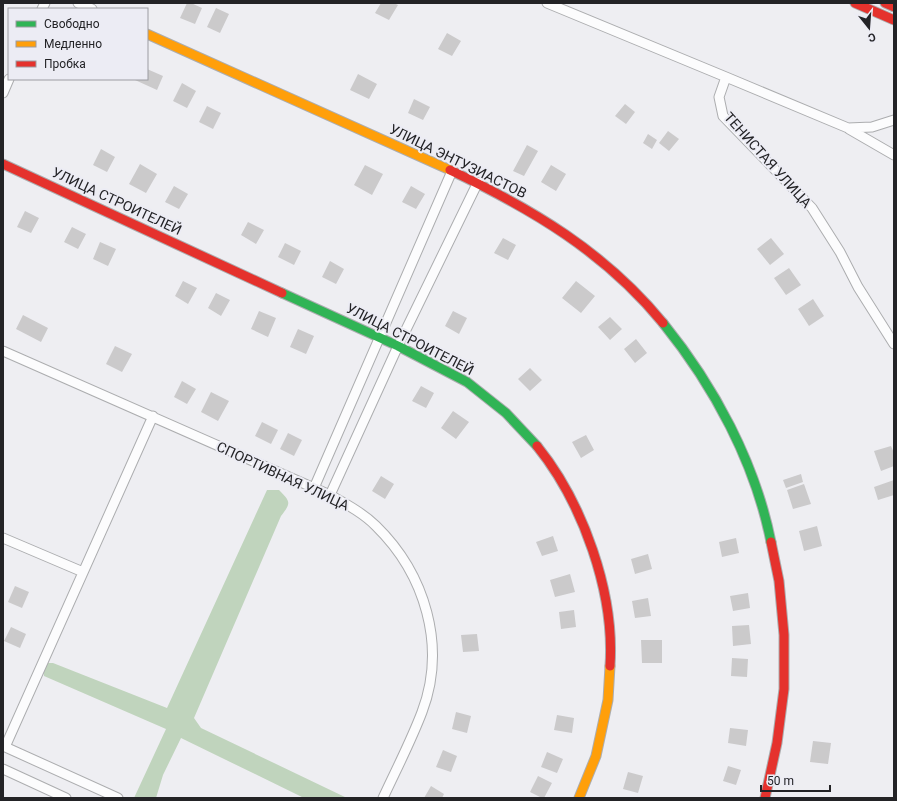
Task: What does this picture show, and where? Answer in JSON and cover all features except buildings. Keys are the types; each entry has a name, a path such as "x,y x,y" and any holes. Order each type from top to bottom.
{"street":[{"path":"78,3 90,8"},
{"path":"547,3 848,128 894,155"},
{"path":"855,3 894,20"},
{"path":"885,3 894,7"},
{"name":"УЛИЦА ЭНТУЗИАСТОВ","path":"148,34 478,182 534,213 564,232 591,253 636,293 664,324 689,356 721,408 746,460 766,517 776,556 782,594 785,630 785,666 781,726 765,798"},
{"name":"ТЕНИСТАЯ УЛИЦА","path":"726,77 719,97 723,116 812,208 840,252 858,287 894,344"},
{"path":"3,93 9,80"},
{"path":"848,128 872,128 894,120"},
{"name":"УЛИЦА СТРОИТЕЛЕЙ","path":"3,164 398,346 467,382 506,413 542,454 564,486 584,526 599,568 608,613 611,656 608,700 596,756 579,798"},
{"path":"314,488 452,171"},
{"path":"330,495 398,346 478,182"},
{"name":"СПОРТИВНАЯ УЛИЦА","path":"3,351 330,495 355,510 375,525 400,554 418,586 428,619 432,650 430,680 422,712 383,798"},
{"path":"118,798 4,747 153,416"},
{"path":"3,538 83,572"},
{"path":"3,770 66,798"}],"green space":[{"path":"267,490 279,490 288,500 288,505 281,516 194,718 201,728 347,798 304,798 181,738 163,775 156,798 134,798 166,729 44,676 43,669 47,663 53,663 167,708"}],"traffic: fast":[{"path":"282,293 398,346 467,382 506,413 537,446"},
{"path":"663,323 682,347 699,373 730,426 755,483 771,542"}],"traffic: slow":[{"path":"148,34 450,170"},
{"path":"579,798 596,756 608,700 610,666"}],"traffic: jam":[{"path":"855,3 894,20"},
{"path":"885,3 894,7"},
{"path":"3,164 282,293"},
{"path":"450,170 510,200 566,234 617,275 641,298 663,323"},
{"path":"537,446 554,469 569,494 582,521 593,550 607,609 610,638 610,666"},
{"path":"765,798 777,743 784,689 784,635 779,581 771,542"}]}
